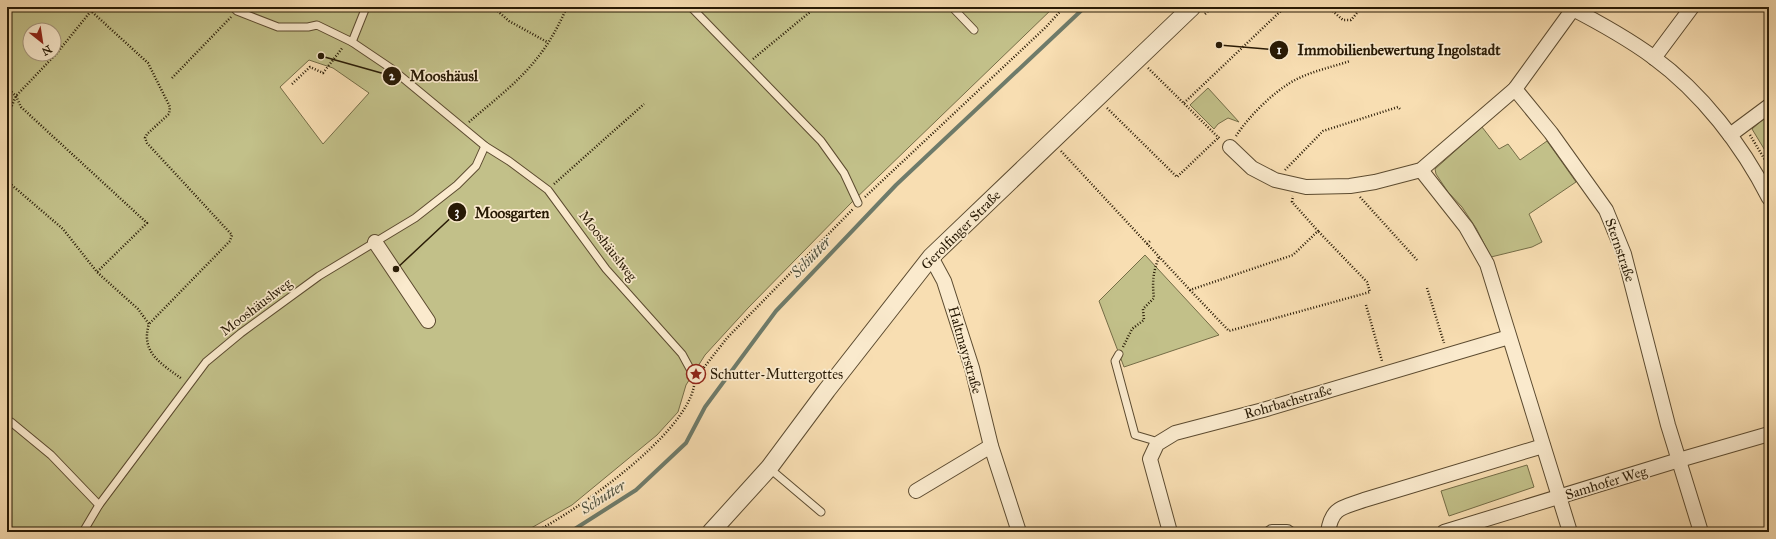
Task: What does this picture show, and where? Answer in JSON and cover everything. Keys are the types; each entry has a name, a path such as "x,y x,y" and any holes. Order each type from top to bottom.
{"street":[{"path":"1654,58 1692,7"},
{"path":"1230,147 1252,168 1275,180 1306,187 1350,186 1374,182 1422,170 1515,90 1571,8 1654,58 1699,98 1730,135 1758,177 1769,198"},
{"name":"Gerolfinger Straße","path":"710,532 769,468 827,390 931,256 1105,106 1147,66 1197,12"},
{"name":"Sternstraße","path":"1515,90 1551,133 1606,210 1624,254 1668,425 1701,532"},
{"path":"1730,135 1769,106"},
{"path":"1422,170 1466,227 1487,264 1570,532"},
{"path":"375,242 428,322"},
{"name":"Haltmayrstraße","path":"931,256 944,281 972,368 991,446 1019,532"},
{"name":"Rohrbachstraße","path":"1157,444 1175,433 1263,410 1509,337"},
{"name":"Samhofer Weg","path":"1444,532 1769,434"},
{"path":"1157,444 1150,459 1170,532"},
{"path":"916,491 991,446"},
{"path":"1328,532 1330,521 1336,510 1364,500 1543,446"},
{"path":"1272,532 1287,532"}],"lane":[{"path":"350,41 366,7"},
{"path":"691,7 821,141 844,173 858,203"},
{"path":"952,7 974,30"},
{"name":"Mooshäuslweg","path":"235,9 278,27 308,27 317,25 350,41 392,69 485,146 509,160 548,190 606,269 682,354 695,378"},
{"name":"Mooshäuslweg","path":"83,532 99,505 206,362 241,333 319,276 415,218 457,185 476,166 485,146"},
{"path":"1119,354 1116,361 1135,435 1152,440 1157,444"},
{"path":"11,422 50,455 99,505"},
{"path":"769,468 821,512"}],"path":[{"path":"493,7 508,21 547,42"},
{"path":"463,128 517,79 538,57 559,25 567,7"},
{"path":"746,65 816,7"},
{"path":"535,532 581,504 646,454 675,424 692,395 695,378 727,338 858,203 1046,27 1064,7"},
{"path":"1197,12 1212,7"},
{"path":"1184,103 1285,7"},
{"path":"1328,7 1343,20 1351,20 1362,7"},
{"path":"172,78 235,9"},
{"path":"7,118 16,96 57,53 91,11 148,64 170,107 168,114 147,134 145,138 147,143 232,235 230,241 149,324 146,334 148,346 154,357 188,385"},
{"path":"292,84 310,67 323,73 350,41"},
{"path":"1147,66 1219,138 1230,147 1244,124 1282,89 1297,79 1350,61"},
{"path":"7,88 16,96 21,107 147,223 97,272"},
{"path":"548,190 644,104"},
{"path":"1105,106 1177,177 1219,138"},
{"path":"1275,180 1323,131 1398,107 1401,110"},
{"path":"1058,148 1229,331 1370,292 1367,282 1292,202 1294,184"},
{"path":"7,181 63,229 97,272 138,309 149,324"},
{"path":"1350,186 1417,260"},
{"path":"1190,290 1293,255 1318,230"},
{"path":"1147,244 1151,240"},
{"path":"1119,354 1130,337 1132,329 1144,320 1143,310 1154,298 1152,283 1153,273 1159,257"},
{"path":"1427,288 1447,355"},
{"path":"1366,304 1386,373"}],"shaded area":[{"path":"7,7 1054,7 851,203 748,308 705,355 686,385 678,412 657,435 572,505 524,532 7,532","holes":["309,60 333,68 369,93 323,144 280,87"]},
{"path":"1208,88 1239,122 1228,118 1218,124 1214,129 1190,105"},
{"path":"1769,114 1769,157 1752,129"},
{"path":"1482,127 1499,149 1508,144 1520,160 1547,141 1576,182 1529,214 1542,242 1532,247 1491,257 1476,228 1462,207 1448,192 1436,174 1435,169"},
{"path":"1145,255 1219,335 1124,367 1099,301"},
{"path":"1527,465 1534,487 1449,516 1441,491"}],"waterway":[{"name":"Schutter","path":"570,532 636,490 686,443 705,407 776,311 896,185 1085,7"}],"place":[{"name":"Immobilienbewertung Ingolstadt","path":"1219,45"},
{"name":"Mooshäusl","path":"321,56"},
{"name":"Moosgarten","path":"396,269"},
{"name":"Schutter-Muttergottes","path":"696,374"}]}
